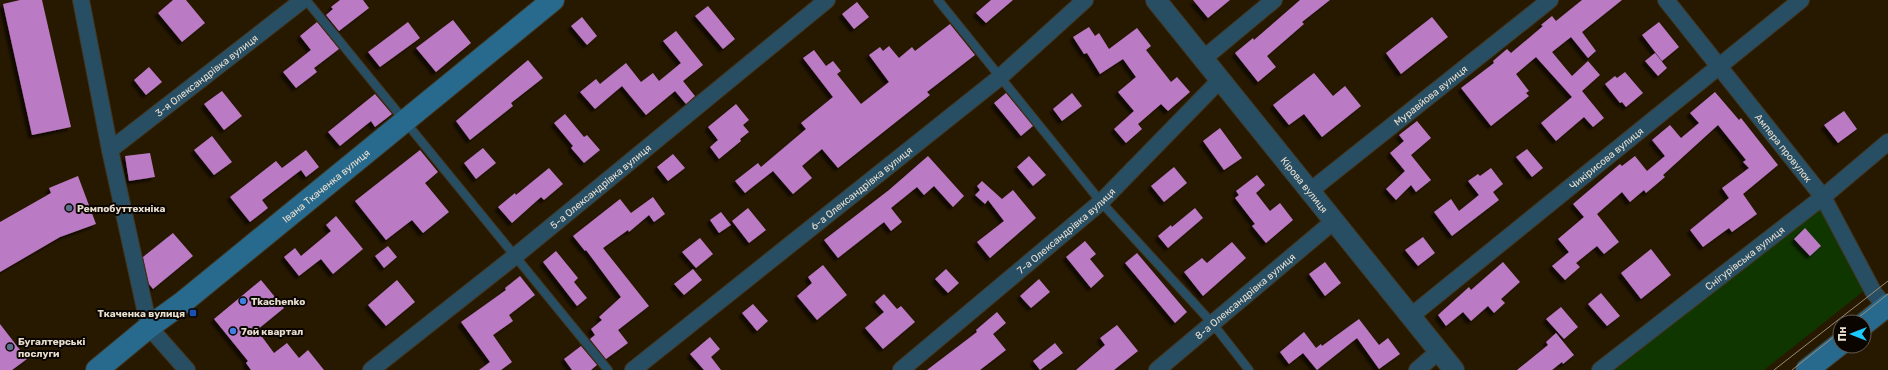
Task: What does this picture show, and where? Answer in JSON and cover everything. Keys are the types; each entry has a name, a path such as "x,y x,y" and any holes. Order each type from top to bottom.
{"main road":[{"name":"Івана Ткаченка вулиця","path":"97,370 149,327 179,306 405,119 553,0"},
{"path":"1872,318 1887,306"},
{"path":"1807,370 1832,350"}],"street":[{"path":"81,0 110,150 149,327 187,370"},
{"name":"3-я Олександрівка вулиця","path":"110,150 303,0"},
{"name":"5-а Олександрівка вулиця","path":"371,370 514,257 828,0"},
{"name":"6-а Олександрівка вулиця","path":"633,370 999,78 1085,0"},
{"name":"Кірова вулиця","path":"1156,0 1454,370"},
{"path":"1203,59 1274,0"},
{"name":"Муравйова вулиця","path":"1310,191 1550,0"},
{"name":"Ампера провулок","path":"1666,0 1718,67 1824,196 1874,293 1887,306"},
{"name":"Чикірисова вулиця","path":"1411,316 1800,0"},
{"name":"7-а Олександрівка вулиця","path":"901,370 1101,202 1220,80"},
{"name":"Снігурівська вулиця","path":"1600,370 1824,196 1888,142"},
{"name":"8-а Олександрівка вулиця","path":"1157,370 1334,221"},
{"path":"1417,370 1439,351"}],"lane":[{"path":"306,0 405,119 514,257 608,370"},
{"path":"938,0 999,78 1101,202 1213,324 1249,370"}],"green space":[{"path":"1820,207 1865,290 1835,314 1832,314 1832,316 1764,370 1615,370"}],"building":[{"path":"20,0 42,0 71,127 32,135 3,4"},
{"path":"173,0 186,0 205,23 182,42 158,13"},
{"path":"340,0 363,0 369,8 339,31 326,15 333,9 331,7"},
{"path":"991,0 1013,0 986,23 976,13"},
{"path":"1193,0 1230,0 1208,18"},
{"path":"1300,0 1330,0 1302,22 1304,24 1267,56 1276,67 1258,82 1235,53 1253,38 1254,40"},
{"path":"1582,0 1622,0 1582,32 1596,51 1588,58 1571,37 1552,52 1572,76 1588,61 1600,75 1582,91 1604,118 1593,127 1584,117 1556,141 1541,123 1572,97 1536,57 1516,74 1529,91 1526,93 1529,96 1491,126 1461,88 1494,63 1493,61 1507,49 1511,53 1543,26 1541,25 1552,16 1556,21"},
{"path":"857,2 869,17 854,29 842,14"},
{"path":"708,6 735,39 723,49 695,16"},
{"path":"582,17 597,36 587,45 571,26"},
{"path":"1432,17 1448,37 1401,74 1386,53"},
{"path":"453,20 471,43 436,72 416,48"},
{"path":"317,22 339,49 314,68 317,72 296,88 283,72 311,50 300,36"},
{"path":"408,22 420,38 380,67 368,52"},
{"path":"1659,22 1679,47 1662,61 1642,35"},
{"path":"950,24 975,55 927,92 930,95 838,168 822,149 802,166 812,178 793,194 773,171 745,193 735,181 758,163 761,167 806,129 801,123 833,97 803,58 814,50 826,66 833,61 841,71 837,74 861,104 889,82 869,55 880,47 883,51 889,46 899,58 912,47 915,51"},
{"path":"1089,27 1095,36 1099,33 1109,49 1137,28 1151,46 1146,50 1171,82 1177,77 1190,92 1168,111 1161,104 1138,124 1142,129 1126,143 1114,129 1134,111 1118,92 1136,77 1123,59 1100,74 1087,53 1084,54 1073,37"},
{"path":"676,31 703,65 683,81 695,96 686,104 675,91 646,115 622,86 595,109 580,92 596,79 600,84 626,63 641,82 653,73 659,81 681,63 663,41"},
{"path":"1655,53 1667,68 1658,76 1645,61"},
{"path":"528,60 543,78 511,103 513,106 470,140 456,121"},
{"path":"149,67 162,82 146,95 134,80"},
{"path":"1625,72 1643,93 1626,107 1622,102 1620,103 1605,84 1615,76 1617,78"},
{"path":"1314,73 1333,96 1345,86 1361,106 1322,137 1304,114 1289,125 1273,105"},
{"path":"222,91 242,116 224,130 204,104"},
{"path":"1715,92 1739,120 1741,118 1778,165 1743,194 1757,214 1732,232 1729,228 1703,247 1690,230 1729,198 1722,188 1749,168 1743,162 1746,160 1718,125 1663,175 1665,177 1646,193 1644,190 1630,202 1622,192 1597,214 1619,242 1604,254 1597,246 1576,263 1580,267 1565,280 1552,266 1569,252 1558,239 1584,217 1573,204 1620,164 1622,166 1635,156 1647,171 1665,156 1652,140 1670,125 1681,138 1699,123 1690,113"},
{"path":"1006,93 1033,126 1021,136 994,103"},
{"path":"1072,93 1082,106 1062,121 1053,109"},
{"path":"375,94 392,114 375,127 371,121 340,146 328,132"},
{"path":"736,104 749,120 743,125 749,132 740,139 741,141 719,159 710,147 718,140 708,127"},
{"path":"1844,111 1857,129 1838,143 1824,125"},
{"path":"565,114 584,137 587,135 600,150 584,163 571,148 573,146 554,123"},
{"path":"1417,121 1431,138 1411,155 1431,180 1416,192 1411,185 1396,200 1386,189 1405,171 1390,153 1404,141 1399,135"},
{"path":"1220,128 1242,158 1224,170 1203,141"},
{"path":"212,136 232,162 214,175 194,150"},
{"path":"483,148 496,163 476,179 464,163"},
{"path":"1527,149 1543,168 1532,177 1516,157"},
{"path":"306,150 319,167 306,177 301,170 262,200 268,208 250,222 230,197 276,161 282,168"},
{"path":"420,150 438,172 425,183 449,212 423,233 412,220 386,240 355,201"},
{"path":"150,153 155,177 129,181 125,156"},
{"path":"673,154 685,168 668,181 657,167"},
{"path":"928,156 964,196 953,207 934,186 924,195 917,187 891,208 902,222 891,231 884,222 838,258 824,240 889,190"},
{"path":"1029,156 1046,175 1033,186 1017,167"},
{"path":"1174,167 1187,183 1164,202 1151,186"},
{"path":"549,168 563,184 544,200 541,197 512,223 498,207 515,193 516,195"},
{"path":"1491,168 1503,184 1493,192 1499,200 1452,236 1434,212 1451,199 1459,211 1479,195 1468,181 1478,174 1480,176"},
{"path":"1257,175 1265,185 1256,193 1270,211 1280,203 1293,220 1266,243 1252,226 1255,224 1235,198 1239,195 1236,191"},
{"path":"78,176 96,224 60,237 0,272 0,222 51,193 49,188"},
{"path":"982,181 1002,199 1013,190 1036,218 990,258 977,242 1004,221 988,200 985,204 975,195 980,190 977,186"},
{"path":"653,197 665,214 654,222 649,215 629,232 628,230 603,248 649,306 618,330 628,343 606,359 590,339 595,335 591,329 602,320 599,317 621,297 586,250 585,251 573,236 620,199 631,213"},
{"path":"748,208 766,230 749,243 732,221"},
{"path":"1195,208 1203,218 1168,248 1158,236 1171,225 1172,227"},
{"path":"721,212 731,225 719,233 710,220"},
{"path":"336,216 363,249 333,274 321,259 299,276 284,257 295,248 301,256 331,231 326,225"},
{"path":"1805,228 1821,246 1810,256 1794,239"},
{"path":"173,233 193,256 153,289 149,284 143,257"},
{"path":"1423,237 1435,253 1418,266 1405,250"},
{"path":"700,238 713,254 696,268 682,252"},
{"path":"1085,241 1096,254 1090,259 1104,276 1091,288 1066,257"},
{"path":"1232,242 1246,258 1203,296 1184,272 1202,258 1207,263"},
{"path":"388,246 397,257 384,268 375,256"},
{"path":"1651,249 1671,275 1641,299 1621,273"},
{"path":"556,251 578,278 574,282 587,298 577,306 543,262"},
{"path":"1137,253 1187,312 1175,323 1125,263"},
{"path":"1325,262 1341,283 1325,296 1309,274"},
{"path":"1503,262 1520,282 1501,299 1505,303 1494,313 1488,306 1471,321 1463,312 1446,326 1438,315 1469,287 1471,290"},
{"path":"823,265 847,295 817,320 797,296 812,283 808,277"},
{"path":"693,269 702,280 684,295 674,284"},
{"path":"946,269 959,283 948,293 935,279"},
{"path":"520,276 535,295 509,315 513,321 493,335 512,362 501,370 479,370 490,362 461,322 506,290 505,288"},
{"path":"1039,279 1050,292 1031,308 1020,296"},
{"path":"261,280 284,308 257,330 274,353 287,343 299,358 308,350 324,370 251,370 246,363 248,361 214,319"},
{"path":"397,280 415,302 386,326 368,305"},
{"path":"1601,293 1620,316 1607,326 1588,304"},
{"path":"884,294 897,309 901,306 915,322 883,349 865,328 884,312 875,302"},
{"path":"753,304 768,321 757,331 742,313"},
{"path":"1561,307 1578,327 1564,339 1546,319"},
{"path":"997,312 1006,323 993,334 1006,350 980,370 927,370 977,332 976,330"},
{"path":"1359,319 1379,345 1388,338 1400,354 1379,369 1357,338 1317,370 1303,353 1289,364 1280,352 1304,332 1316,348 1321,344 1322,346"},
{"path":"0,324 27,359 12,370 0,370"},
{"path":"1117,325 1138,351 1114,370 1076,370 1105,345 1100,338"},
{"path":"1556,333 1574,355 1563,364 1562,362 1552,370 1517,370 1548,345 1546,342"},
{"path":"710,337 720,349 711,357 721,370 704,370 690,354"},
{"path":"1055,343 1063,353 1040,370 1033,361"},
{"path":"581,346 597,365 591,370 572,370 564,359"}],"tram line":[{"path":"1774,370 1888,281"},
{"path":"1863,314 1888,294"},
{"path":"1792,370 1832,338"}],"place":[{"name":"Ремпобуттехніка","path":"69,208"},
{"name":"Tkachenko","path":"243,301"},
{"name":"Ткаченка вулиця","path":"193,313"},
{"name":"7ой квартал","path":"233,331"},
{"name":"Бугалтерські послуги","path":"10,347"}]}
